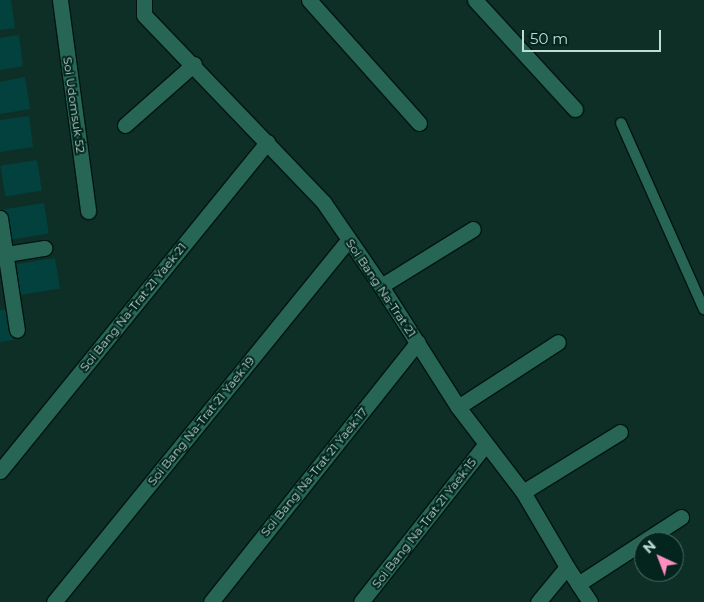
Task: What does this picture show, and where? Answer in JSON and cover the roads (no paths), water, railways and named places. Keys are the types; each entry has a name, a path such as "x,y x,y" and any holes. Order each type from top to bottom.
{"street":[{"name":"Soi Udomsuk 52","path":"60,0 88,211"},
{"name":"Soi Bang Na-Trat 21","path":"144,0 144,15 194,64 324,203 418,342 458,407 523,492 590,602"},
{"path":"309,0 419,123"},
{"path":"475,0 575,110"},
{"path":"125,125 194,64"},
{"name":"Soi Bang Na-Trat 21 Yaek 21","path":"0,471 267,142"},
{"path":"0,218 3,255 17,330"},
{"path":"381,286 472,229"},
{"name":"Soi Bang Na-Trat 21 Yaek 19","path":"54,602 348,240"},
{"path":"3,255 44,248"},
{"name":"Soi Bang Na-Trat 21 Yaek 17","path":"210,602 418,342"},
{"path":"458,407 558,342"},
{"path":"523,492 620,432"},
{"name":"Soi Bang Na-Trat 21 Yaek 15","path":"361,602 486,444"},
{"path":"578,584 682,517"},
{"path":"538,602 567,567"}],"lane":[{"path":"621,123 704,309"}]}
